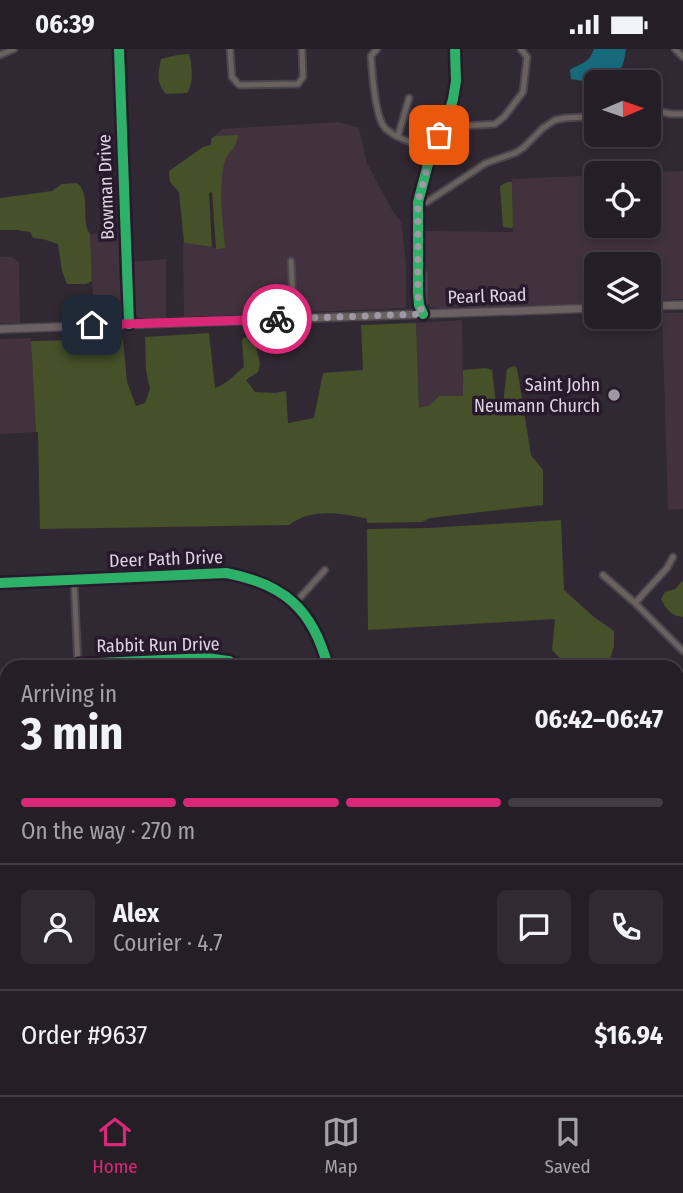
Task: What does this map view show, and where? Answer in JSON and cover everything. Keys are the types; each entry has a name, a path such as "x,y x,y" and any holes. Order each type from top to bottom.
{"main road":[{"path":"661,306 683,305"},
{"name":"Pearl Road","path":"0,330 584,308"}],"street":[{"path":"0,55 14,49"},
{"name":"Bowman Drive","path":"119,49 129,324"},
{"path":"230,49 232,78 239,85 298,84 303,77 302,49"},
{"path":"377,49 371,56 373,81 384,127 398,136 432,149"},
{"path":"423,314 418,202 432,149 447,120 453,99 456,81 455,49"},
{"path":"447,120 464,126 495,124 504,117 523,92 527,57 521,49"},
{"path":"675,49 683,57"},
{"path":"398,136 410,98"},
{"path":"662,112 683,114"},
{"path":"418,202 427,202 486,163 520,150 555,120 584,117"},
{"path":"291,261 295,319"},
{"path":"635,603 667,568 673,557"},
{"path":"295,603 326,570"},
{"name":"Deer Path Drive","path":"0,583 226,573 250,578 274,588 295,603 311,623 326,660"},
{"path":"603,575 683,651"},
{"path":"74,579 78,660"},
{"name":"Rabbit Run Drive","path":"169,660 229,660"}],"shaded area":[{"path":"339,122 359,128 367,163 401,222 406,263 406,308 184,317 183,243 216,248 211,139 222,129"},
{"path":"683,171 683,299 661,300 661,252 584,252 584,304 467,310 467,306 440,309 430,307 426,301 421,231 513,232 512,178 584,176 584,238 661,238 661,172"},
{"path":"124,233 126,317 94,321 90,234"},
{"path":"0,257 12,257 19,262 20,323 0,323"},
{"path":"166,259 166,319 138,318 133,312 130,262"},
{"path":"662,313 683,313 683,509 668,510"},
{"path":"462,320 463,396 439,396 430,405 419,408 416,323"},
{"path":"31,338 36,432 0,434 0,339"}],"green space":[{"path":"189,54 192,74 187,93 166,94 159,78 161,59"},
{"path":"238,135 225,160 222,175 225,248 216,249 212,192 209,193 212,247 184,243 179,192 170,182 169,171 203,147 211,145 211,139 215,136"},
{"path":"512,182 511,228 503,227 500,186"},
{"path":"77,183 84,194 86,222 90,234 92,281 86,284 67,284 58,244 33,238 30,232 0,230 0,198 52,191 62,184"},
{"path":"416,323 419,408 430,405 439,396 463,396 463,370 486,368 492,370 496,404 503,404 507,369 514,366 517,368 531,455 543,470 543,505 430,518 422,522 367,523 367,519 326,513 307,516 289,525 40,529 38,432 31,341 123,339 127,382 136,406 145,403 150,389 146,371 145,337 209,333 215,388 227,382 244,367 242,339 253,334 260,364 258,372 246,380 255,392 286,391 288,423 314,418 323,373 363,370 361,325"},
{"path":"561,520 564,590 614,631 614,646 610,660 561,659 552,650 555,619 368,630 367,529"},
{"path":"683,580 683,617 669,611 661,599 665,592 675,589"}],"water":[{"path":"594,49 626,49 622,67 615,70 584,70 584,80 571,79 570,70 587,61"}],"cycle path":[{"path":"119,49 129,324"},
{"path":"423,314 418,293 418,202 432,149 447,120 453,99 456,81 455,49"},
{"path":"0,583 226,573 264,584 293,602 314,629 326,660"},
{"path":"163,660 221,660"}],"way so far":[{"path":"277,319 423,314 419,305 417,273 418,202 432,149 439,135"}],"place":[{"name":"Saint John Neumann Church","path":"614,395"}],"route":[{"path":"92,325 277,319"}]}
